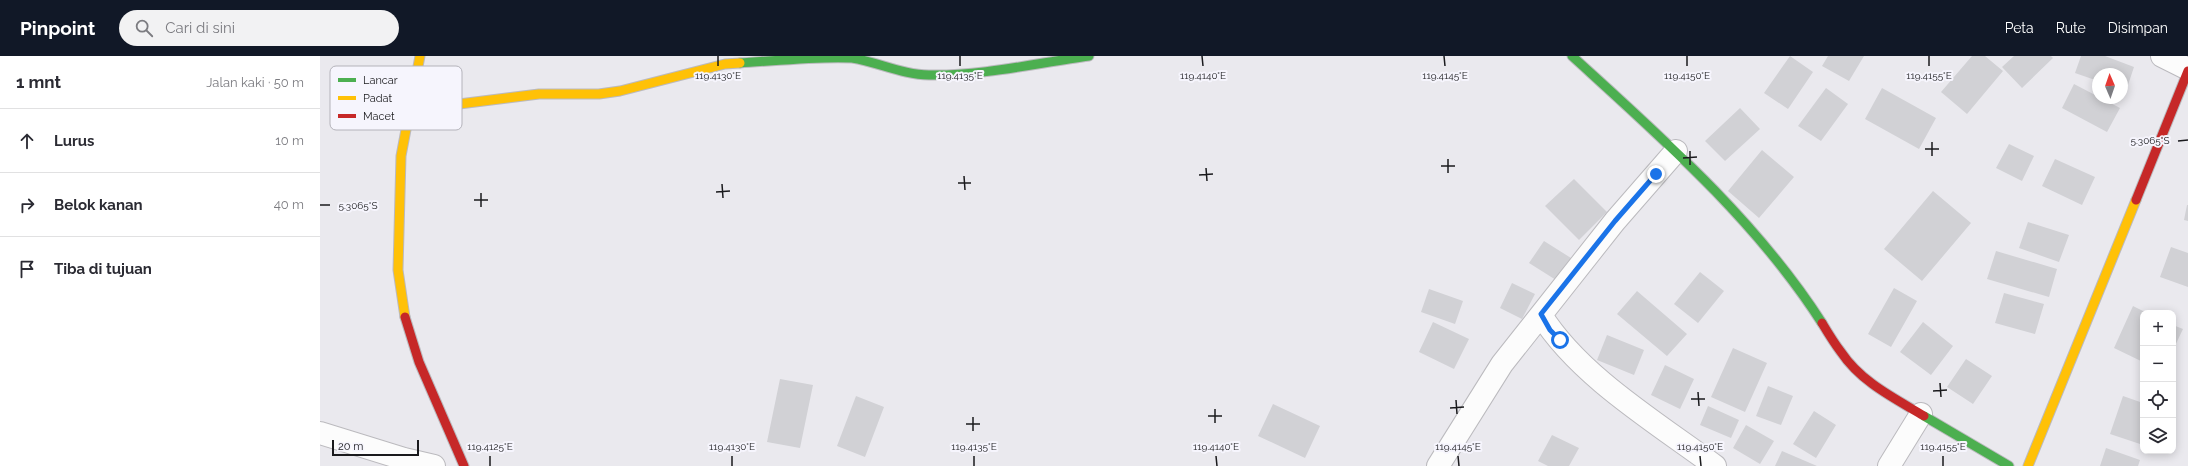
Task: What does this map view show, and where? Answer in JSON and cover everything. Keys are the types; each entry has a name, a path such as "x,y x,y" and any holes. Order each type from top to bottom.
{"street":[{"path":"418,66 420,56"},
{"path":"462,104 539,94 599,94 613,92 724,64 824,57 852,58 888,68 928,74 968,73 1089,56"},
{"path":"1572,56 1676,151 1766,246 1821,321 1841,353 1856,370 1880,390 2009,466"},
{"path":"2028,466 2188,70 2162,56"},
{"path":"407,130 401,156 398,270 403,310 419,362 464,466"},
{"path":"1438,466 1502,364 1615,221 1676,151"},
{"path":"1541,314 1550,330 1579,362 1615,392 1715,466"},
{"path":"1889,466 1921,414"},
{"path":"320,433 404,459 434,466"}],"building":[{"path":"1790,56 1813,72 1788,109 1764,93"},
{"path":"1828,56 1864,56 1849,81 1822,66"},
{"path":"1972,56 1985,56 2003,71 1967,114 1941,92"},
{"path":"2014,56 2051,56 2053,58 2022,88 2002,67"},
{"path":"2081,56 2105,56 2134,67 2128,85 2128,68 2092,68 2092,79 2075,73"},
{"path":"2074,84 2092,93 2092,104 2112,104 2120,108 2107,132 2062,108"},
{"path":"1826,88 1848,104 1821,141 1798,126"},
{"path":"1882,88 1936,118 1919,149 1865,119"},
{"path":"1740,108 1760,129 1725,161 1705,141"},
{"path":"2009,144 2034,156 2022,181 1996,168"},
{"path":"1762,150 1794,177 1759,218 1728,191"},
{"path":"2055,159 2095,177 2082,205 2042,186"},
{"path":"1574,179 1607,212 1579,240 1545,206"},
{"path":"1933,191 1971,223 1922,281 1884,249"},
{"path":"2188,205 2188,221 2184,220"},
{"path":"2028,222 2069,235 2059,262 2019,248"},
{"path":"1544,241 1571,258 1556,280 1529,263"},
{"path":"2171,247 2188,253 2188,287 2160,277"},
{"path":"1996,251 2057,269 2049,297 1987,279"},
{"path":"1700,272 1724,291 1698,323 1674,304"},
{"path":"1512,283 1535,294 1522,319 1500,308"},
{"path":"1894,288 1917,301 1891,347 1868,334"},
{"path":"1429,289 1463,301 1455,324 1421,312"},
{"path":"1637,291 1687,334 1667,356 1617,314"},
{"path":"2004,293 2044,304 2035,334 1995,323"},
{"path":"2133,306 2141,310 2140,361 2114,348"},
{"path":"1433,322 1469,339 1454,369 1419,352"},
{"path":"1923,322 1953,346 1931,375 1900,352"},
{"path":"2176,326 2183,329 2176,344"},
{"path":"1607,335 1644,350 1634,375 1597,360"},
{"path":"1733,348 1767,363 1745,412 1711,397"},
{"path":"1966,359 1992,376 1973,404 1947,387"},
{"path":"1665,365 1694,379 1680,409 1651,395"},
{"path":"780,379 813,385 800,448 767,442"},
{"path":"1768,386 1793,396 1781,425 1756,416"},
{"path":"856,396 884,407 865,457 837,446"},
{"path":"2123,396 2140,402 2140,444 2110,434"},
{"path":"1273,404 1320,426 1305,458 1258,436"},
{"path":"1708,406 1739,420 1731,438 1700,425"},
{"path":"1814,411 1836,425 1816,458 1793,444"},
{"path":"1746,425 1774,441 1760,464 1733,448"},
{"path":"1552,435 1579,448 1569,466 1548,466 1538,461"},
{"path":"2106,448 2140,460 2138,466 2100,466"},
{"path":"1782,451 1817,466 1775,466"}],"traffic: fast":[{"path":"740,63 811,58 852,58 910,73 949,75 989,71 1089,56"},
{"path":"1572,56 1673,149 1738,215 1768,249 1796,285 1822,323"},
{"path":"1924,416 2009,466"}],"traffic: slow":[{"path":"418,66 420,56"},
{"path":"462,104 539,94 599,94 620,91 725,64 740,63"},
{"path":"405,317 398,270 401,156 406,130"},
{"path":"2028,466 2136,200"}],"traffic: jam":[{"path":"2136,200 2188,71"},
{"path":"405,317 419,362 464,466"},
{"path":"1822,323 1838,349 1858,372 1890,396 1924,416"}],"route":[{"path":"1560,340 1550,330 1541,314 1615,221 1656,174"}]}
